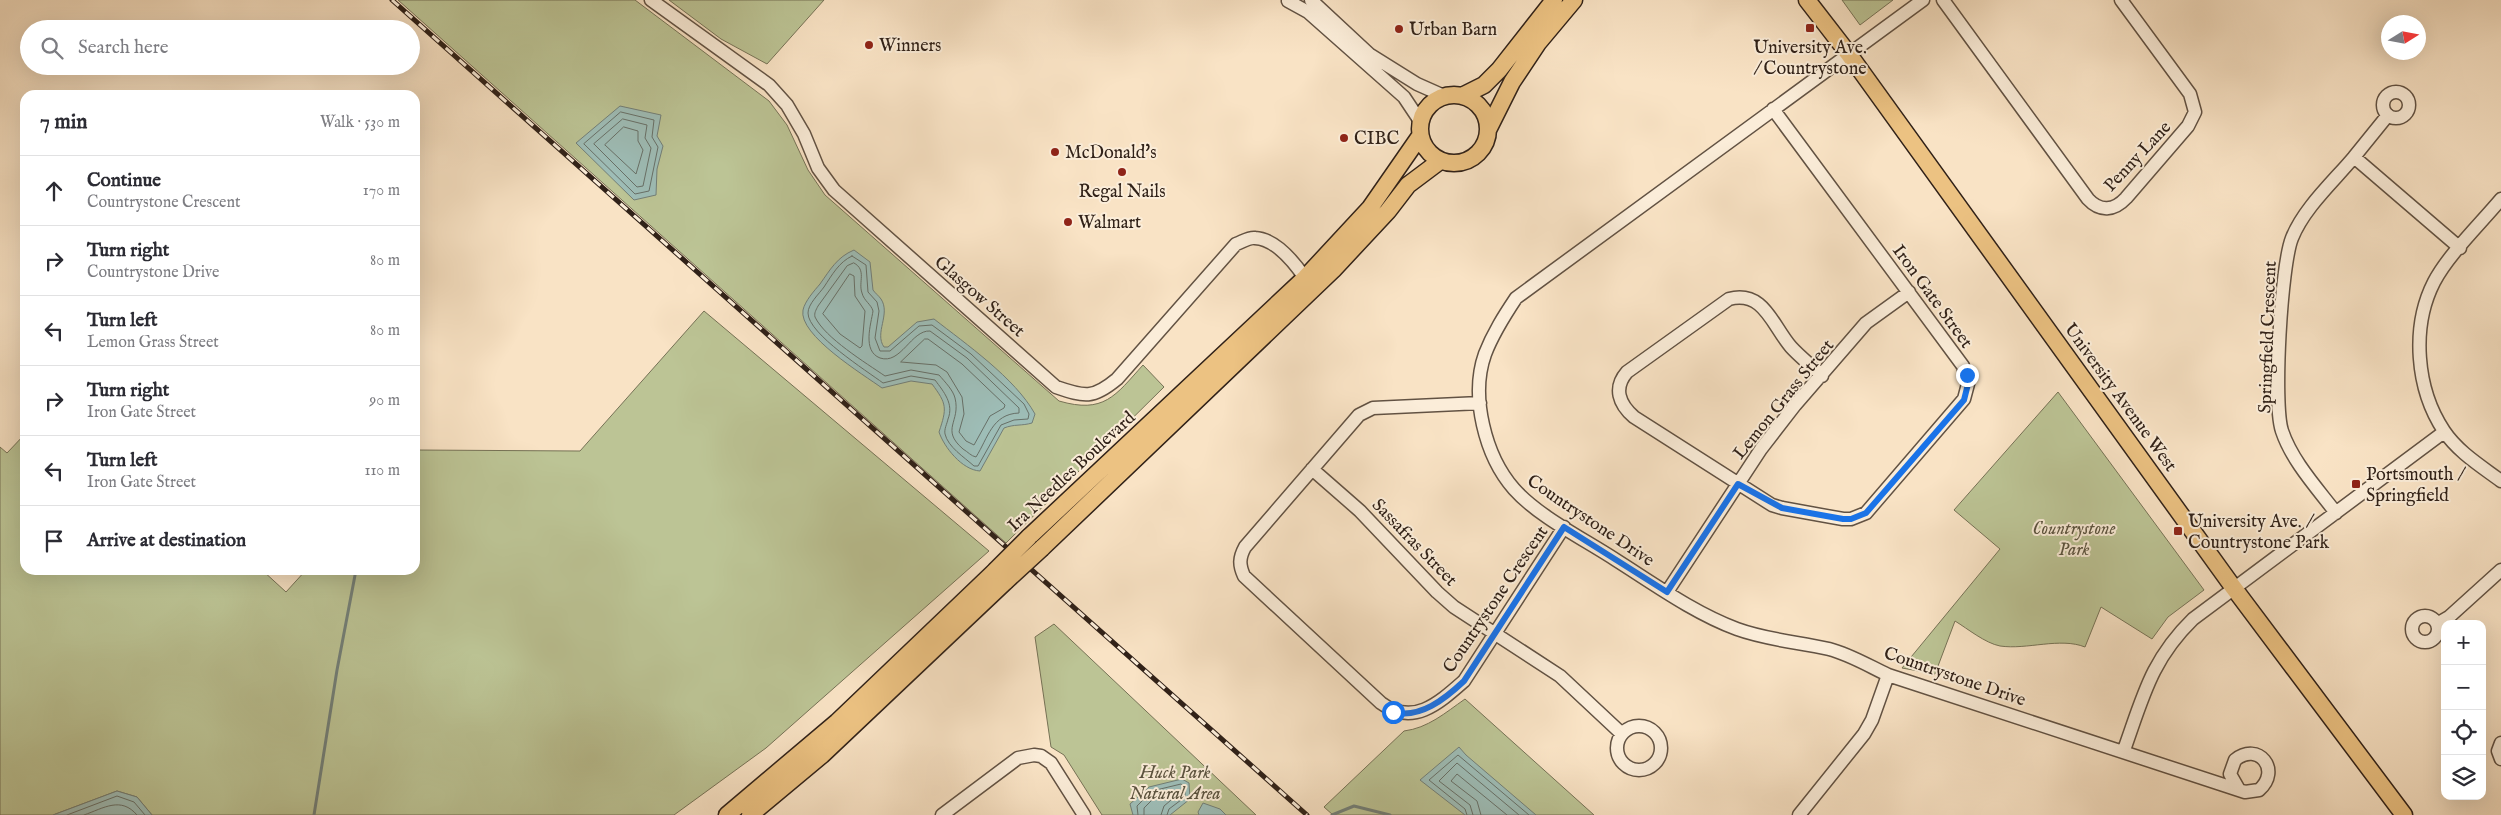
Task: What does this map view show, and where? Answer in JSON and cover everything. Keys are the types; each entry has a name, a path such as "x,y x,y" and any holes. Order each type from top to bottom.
{"main road":[{"path":"1462,96 1484,85 1499,70 1554,0"},
{"path":"1488,130 1486,118 1481,108 1473,100 1462,96 1444,96 1428,106 1420,129 1424,147 1440,161 1451,164 1472,158 1484,146 1488,130 1512,82 1538,43 1574,0"},
{"name":"University Avenue West","path":"1807,0 1848,53 2233,587 2404,815"},
{"name":"Ira Needles Boulevard","path":"750,815 822,755 1001,576 1029,537 1305,278 1370,208 1420,129"},
{"name":"Ira Needles Boulevard","path":"727,815 837,722 1001,576 1042,548 1333,270 1383,217 1408,185 1440,161"}],"street":[{"name":"Glasgow Street","path":"651,0 769,85 787,105 804,134 818,168 834,190 1056,386 1082,396 1104,390 1117,379 1236,244 1253,237 1267,240 1294,262 1305,278"},
{"path":"1285,0 1308,12 1398,92 1420,129"},
{"path":"1311,0 1369,54 1417,84 1444,96"},
{"name":"Countrystone Drive","path":"1923,0 1848,53 1516,298 1498,324 1484,356 1480,403 1482,425 1489,448 1514,489 1535,507 1667,592 1737,629 1770,639 1831,650 1888,675 2238,788"},
{"name":"Penny Lane","path":"1943,0 2088,198 2093,204 2106,209 2114,207 2126,198 2188,126 2195,112 2190,94 2121,0"},
{"name":"Iron Gate Street","path":"1772,109 1963,366 1968,384 1964,400 1873,506 1859,517 1843,519 1782,508 1738,484 1625,410 1618,393 1623,377 1729,299 1740,297 1750,298 1758,303 1791,347 1822,376"},
{"name":"Springfield Crescent","path":"2336,513 2298,462 2282,430 2278,407 2285,264 2291,239 2298,224 2388,115"},
{"path":"2354,157 2460,248"},
{"path":"2501,199 2434,282 2420,330 2420,359 2425,390 2444,432 2466,454 2501,480"},
{"name":"Lemon Grass Street","path":"1667,592 1761,449 1795,405 1866,323 1909,292"},
{"name":"Countrystone Crescent","path":"1480,403 1373,408 1359,415 1245,547 1240,556 1240,566 1250,583 1381,704 1393,712 1404,715 1418,713 1452,692 1464,681 1496,635 1564,527"},
{"path":"2124,750 2151,674 2165,650 2193,618 2444,432"},
{"name":"Sassafras Street","path":"1312,469 1360,511 1437,592 1454,607 1560,676 1622,734"},
{"path":"2437,624 2449,617 2501,570"},
{"path":"1799,815 1864,734 1872,720 1888,675"},
{"path":"2501,743 2498,751 2501,759"},
{"path":"942,815 1018,758 1034,755 1041,756 1051,763 1084,815"}],"green space":[{"path":"398,0 635,0 769,101 787,125 808,170 825,195 1059,401 1087,405 1107,400 1124,386 1143,365 1164,387 1006,543"},
{"path":"669,0 824,0 767,64 721,39"},
{"path":"1842,0 1893,0 1860,25"},
{"path":"704,311 989,551 766,748 674,815 152,815 137,797 117,791 53,815 0,815 0,447 7,453 20,439 20,575 267,575 286,592 301,575 420,575 420,450 580,451"},
{"name":"Countrystone Park","path":"2058,392 2204,590 2168,617 2152,639 2101,607 2085,647 2065,643 2000,646 1983,639 1955,621 1935,674 1902,668 2000,549 1954,510"},
{"name":"Huck Park Natural Area","path":"1054,624 1256,815 1102,815 1064,755 1051,747 1035,637"},
{"path":"1465,699 1594,815 1333,815 1324,807 1404,731 1429,723"}],"water":[{"path":"620,106 661,115 657,136 663,146 657,169 656,195 634,200 576,143"},
{"path":"854,250 870,262 873,290 884,305 881,342 884,347 888,347 917,322 934,319 1003,375 1015,387 1035,414 1032,423 1004,428 980,471 973,470 960,462 949,451 941,438 939,432 944,406 941,397 932,384 911,381 882,388 834,354 811,331 804,320 803,310 810,296 834,264"},
{"path":"1459,747 1536,815 1465,815 1420,780"},
{"path":"1182,779 1189,783 1190,799 1170,815 1133,815 1130,804 1149,787"},
{"path":"117,791 137,797 152,815 53,815"},
{"path":"1203,803 1220,809 1226,815 1199,815 1198,812"}],"waterway":[{"path":"314,815 337,670 355,575"},
{"path":"1332,815 1354,806 1390,815"}],"railway":[{"path":"392,0 414,20"},
{"path":"420,25 1307,815"}],"place":[{"name":"University Ave. / Countrystone","path":"1810,28"},
{"name":"Urban Barn","path":"1399,29"},
{"name":"Winners","path":"869,45"},
{"name":"CIBC","path":"1344,138"},
{"name":"McDonald's","path":"1055,152"},
{"name":"Regal Nails","path":"1122,172"},
{"name":"Walmart","path":"1068,222"},
{"name":"Portsmouth / Springfield","path":"2356,484"},
{"name":"University Ave. / Countrystone Park","path":"2178,531"}],"route":[{"path":"1393,712 1404,715 1418,713 1452,692 1464,681 1479,661 1564,527 1667,592 1738,484 1772,505 1782,508 1843,519 1859,517 1866,513 1964,400 1968,384 1967,375"}]}
